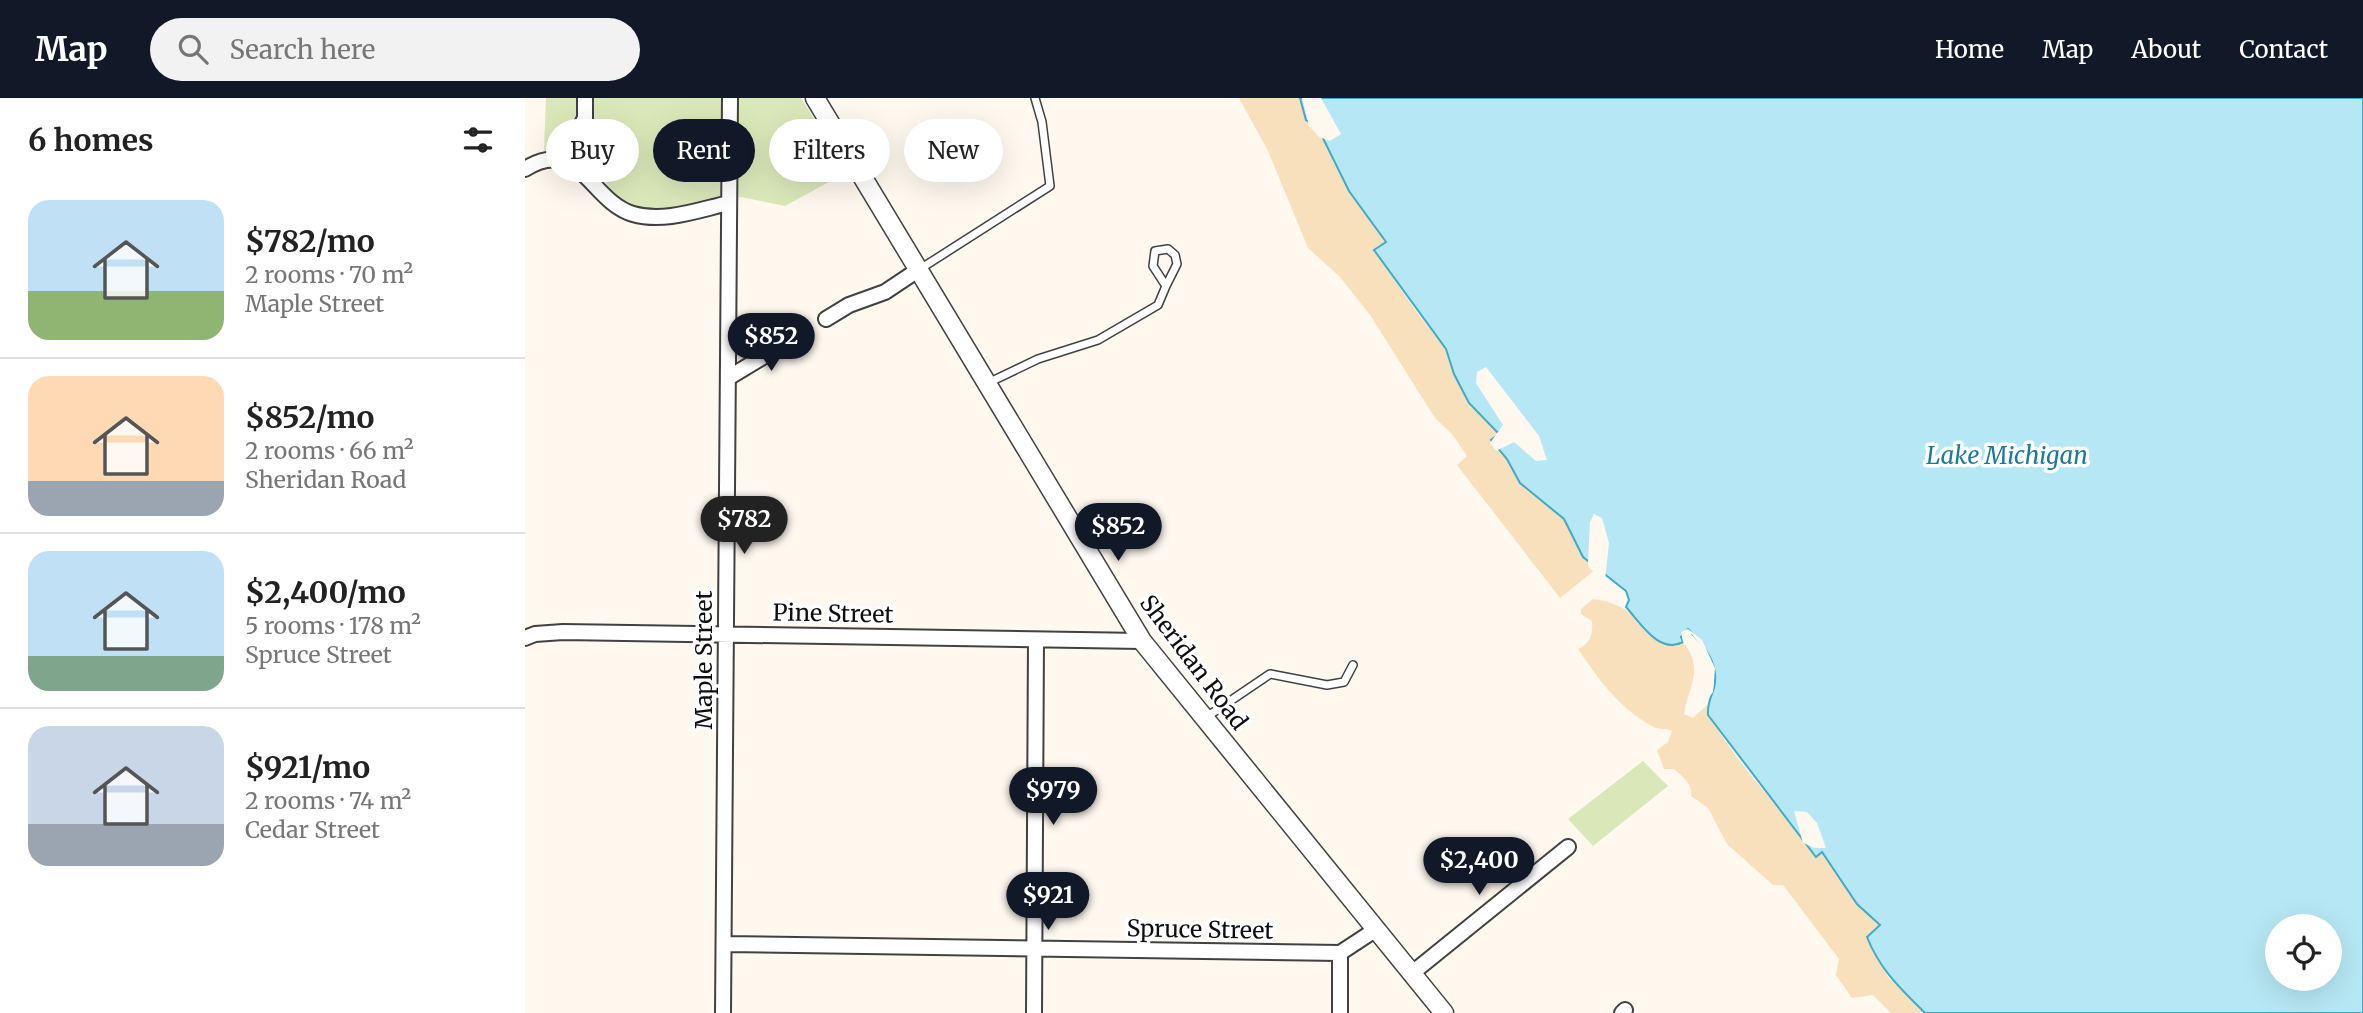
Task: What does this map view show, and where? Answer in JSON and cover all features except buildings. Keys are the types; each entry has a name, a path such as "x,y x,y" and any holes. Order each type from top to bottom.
{"street":[{"path":"584,119 585,98"},
{"name":"Maple Street","path":"723,1013 730,98"},
{"name":"Sheridan Road","path":"815,98 1142,641 1444,1013"},
{"path":"525,169 536,163 546,162"},
{"path":"591,182 630,214 666,217 729,203"},
{"path":"826,319 849,305 885,292 918,270"},
{"path":"728,378 796,337"},
{"name":"Pine Street","path":"525,638 535,634 563,632 1142,641"},
{"path":"1034,1013 1036,640"},
{"path":"1412,974 1568,847"},
{"path":"1340,1013 1340,953 1375,930"},
{"name":"Spruce Street","path":"724,944 1340,953"}],"lane":[{"path":"918,270 1051,186 1042,122 1035,98"},
{"path":"987,383 1038,359 1098,340 1158,305 1177,264 1175,255 1168,249 1156,251 1153,266 1166,286"},
{"path":"1204,718 1270,674 1327,685 1344,682 1353,666"}],"green space":[{"path":"546,98 801,98 814,119 769,119 769,182 829,182 785,206 741,197 655,210 638,207 626,201 606,182 639,182 639,119 546,119 544,151"},
{"path":"1643,761 1668,786 1593,846 1568,819"}],"sand":[{"path":"1239,98 1300,98 1306,120 1317,126 1349,191 1386,242 1374,250 1446,349 1454,374 1469,403 1499,434 1492,440 1507,459 1520,483 1564,519 1575,543 1596,569 1560,598 1457,465 1467,456 1452,434 1435,418 1370,315 1340,277 1308,248 1268,151"},
{"path":"1593,599 1626,610 1676,645 1683,642 1690,652 1694,669 1684,714 1693,718 1707,705 1712,719 1738,758 1816,856 1821,852 1857,904 1880,926 1887,976 1925,1013 1891,1013 1873,995 1852,998 1836,975 1839,959 1783,885 1773,885 1727,844 1708,808 1691,796 1686,781 1674,769 1664,769 1657,750 1668,742 1672,731 1656,728 1621,704 1578,649 1588,641 1592,630 1592,621 1581,614 1581,609"}],"water":[{"name":"Lake Michigan","path":"1300,98 2363,98 2363,1013 1925,1013 1892,978 1872,949 1867,937 1880,925 1857,904 1822,852 1816,857 1708,715 1715,670 1704,648 1688,629 1681,637 1683,642 1674,645 1658,641 1651,635 1626,607 1629,600 1626,591 1583,557 1564,519 1520,483 1507,459 1491,440 1499,434 1469,403 1454,374 1446,349 1374,250 1386,242 1349,191 1317,126 1306,120"}],"pier":[{"path":"1302,98 1321,98 1341,134 1330,141 1319,137 1309,126"},
{"path":"1486,367 1539,436 1547,460 1536,461 1514,442 1496,451 1490,443 1503,425 1476,383 1477,372"},
{"path":"1594,514 1602,518 1609,543 1605,580 1589,568 1588,562 1590,522"},
{"path":"1688,629 1702,640 1715,668 1713,692 1703,705 1712,680 1712,669 1706,653 1692,634 1685,634 1685,644 1683,642 1681,632"},
{"path":"1794,811 1807,812 1817,823 1826,848 1815,848 1803,843"}]}
